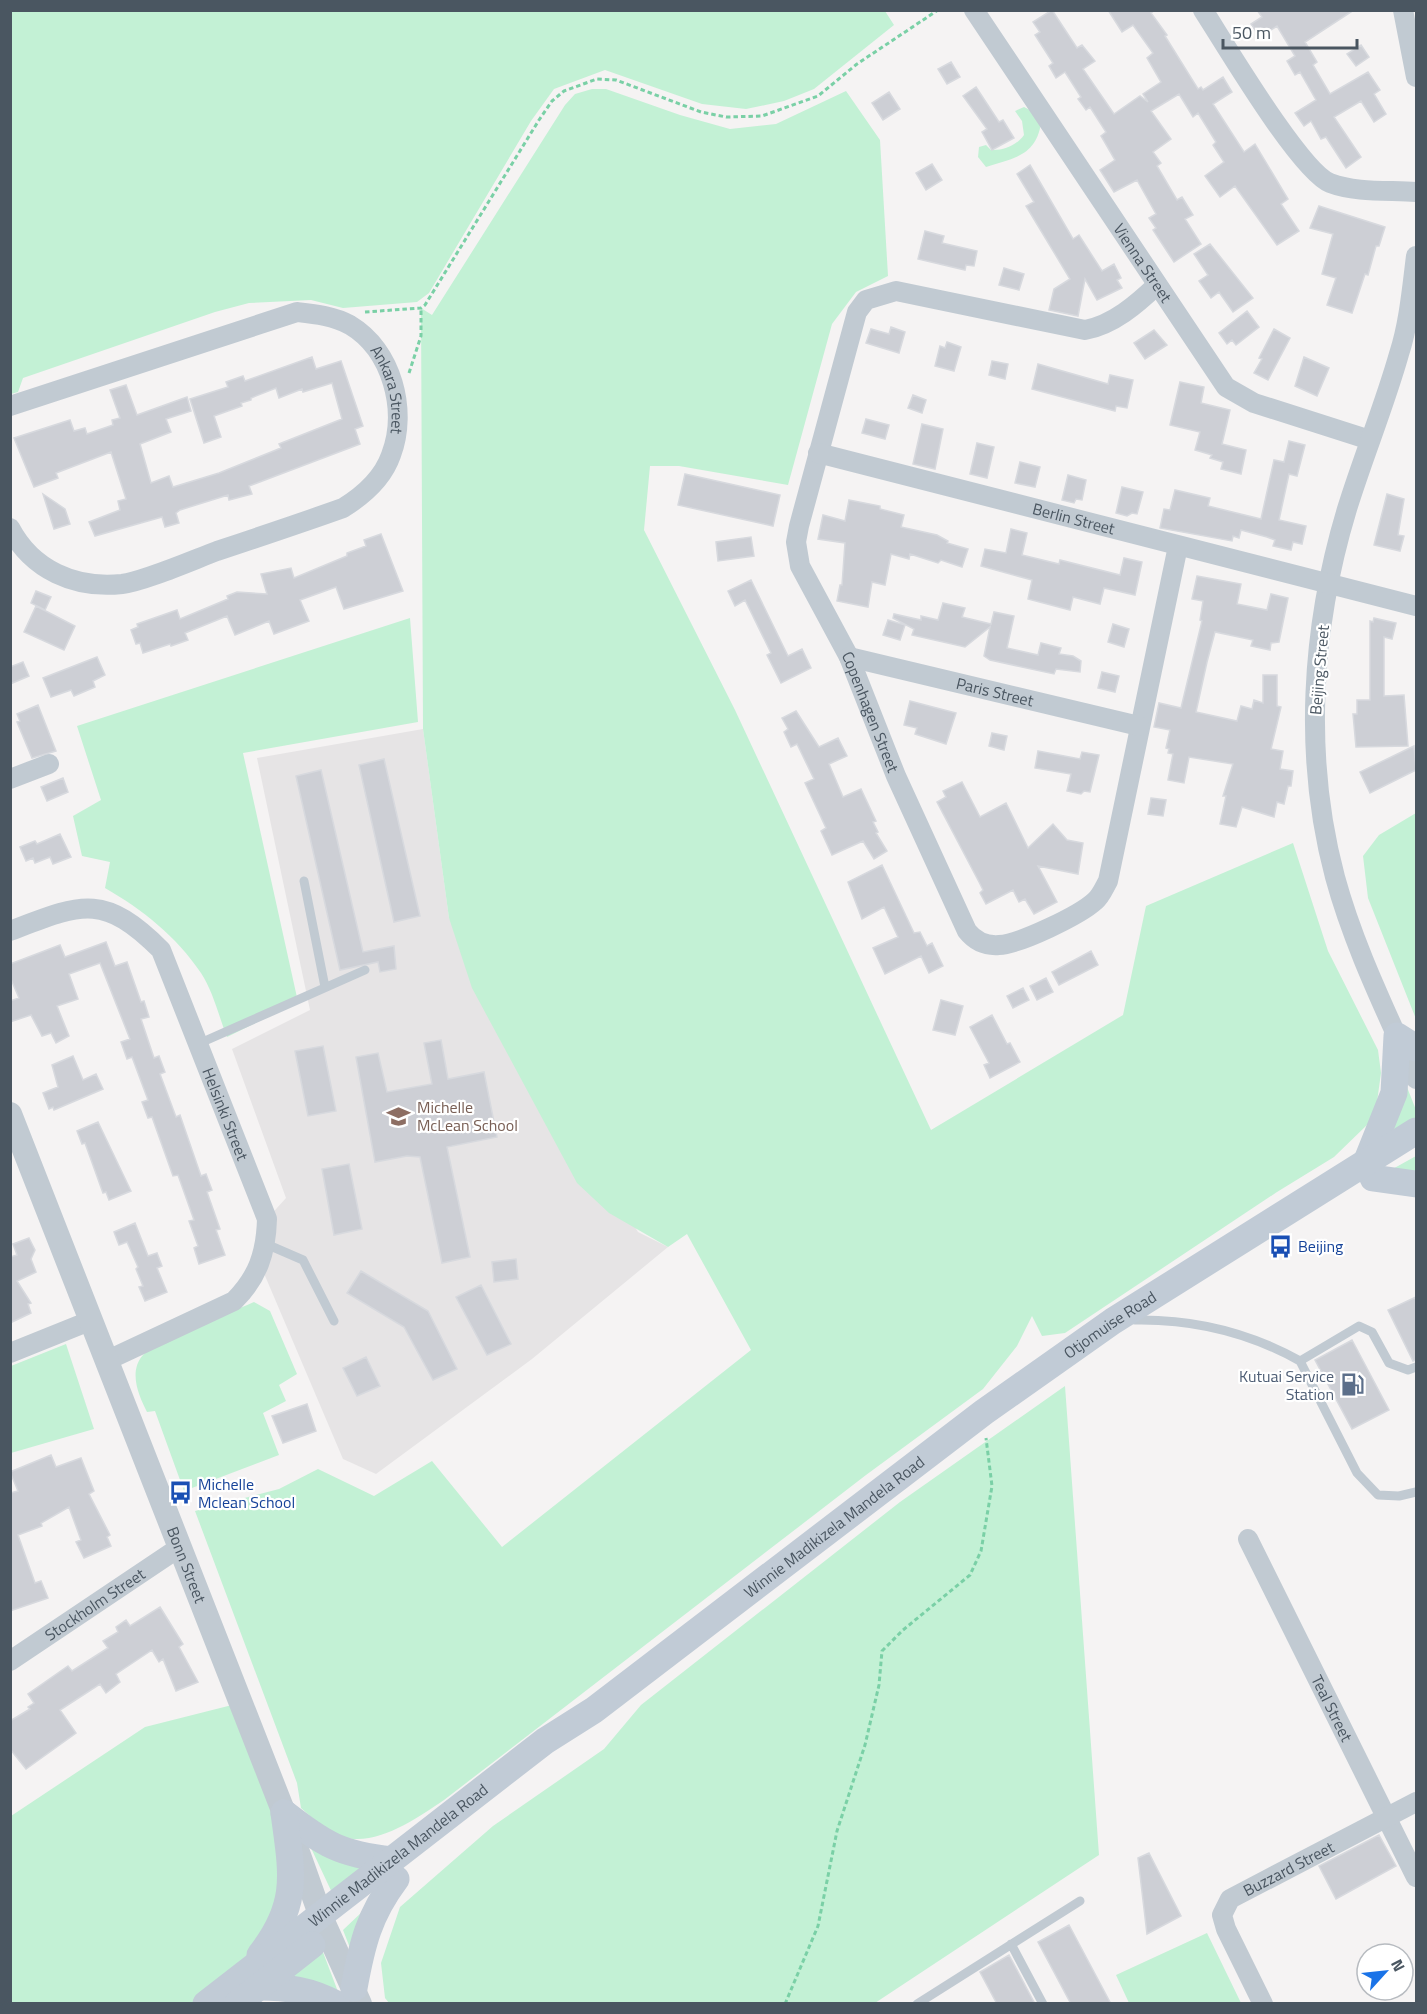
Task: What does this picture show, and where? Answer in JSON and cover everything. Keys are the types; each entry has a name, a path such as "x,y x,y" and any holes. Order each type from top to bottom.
{"main road":[{"path":"1407,1042 1394,1093 1369,1170 1416,1184"},
{"name":"Otjomuise Road","path":"1077,1349 1135,1320 1369,1170 1416,1131"},
{"name":"Otjomuise Road","path":"1077,1349 1113,1321 1369,1170 1416,1152"},
{"name":"Winnie Madikizela Mandela Road","path":"206,2004 248,1987 394,1869 554,1751 594,1710 984,1412 1077,1349"},
{"path":"284,1813 327,1844 394,1869 384,1895 365,1931 350,1998 286,1987 248,1987 286,1910 291,1893 293,1875 284,1813"}],"street":[{"name":"Vienna Street","path":"974,10 1216,374 1239,396 1370,440"},
{"path":"1203,10 1290,141 1321,178 1350,187 1416,192"},
{"path":"1403,10 1413,48 1416,77"},
{"name":"Beijing Street","path":"1416,256 1400,352 1347,511 1329,585 1318,650 1315,706 1316,772 1323,830 1351,928 1407,1042 1416,1079"},
{"name":"Copenhagen Street","path":"1157,285 1138,303 1096,328 1086,330 896,291 866,300 857,312 799,526 797,553 800,566 849,657 896,776 967,931 973,939 987,944 1013,942 1074,916 1098,899 1108,881 1178,546"},
{"name":"Ankara Street","path":"10,406 297,312 323,315 350,325 374,345 387,366 396,394 398,426 391,455 379,477 363,495 343,508 124,584 82,583 61,577 40,565 17,541 10,528"},
{"name":"Berlin Street","path":"818,453 1416,606"},
{"name":"Paris Street","path":"849,657 1139,726"},
{"path":"10,778 49,764"},
{"name":"Helsinki Street","path":"10,930 70,908 94,908 119,916 142,931 161,950 267,1219 266,1244 250,1285 234,1301 108,1360"},
{"name":"Bonn Street","path":"12,1121 108,1360 284,1813 350,1998"},
{"path":"10,1353 92,1320"},
{"name":"Teal Street","path":"1248,1539 1416,1876"},
{"name":"Stockholm Street","path":"11,1660 180,1547"},
{"name":"Buzzard Street","path":"1263,2004 1226,1929 1222,1915 1230,1899 1416,1802"}],"lane":[{"path":"304,881 325,987"},
{"path":"198,1044 365,970"},
{"path":"266,1244 303,1260 334,1321"},
{"path":"1135,1320 1172,1319 1216,1329 1267,1342 1300,1361 1357,1473 1378,1495 1399,1496 1416,1492"},
{"path":"1300,1361 1359,1326 1372,1332 1389,1363 1408,1370 1416,1367"},
{"path":"917,2004 1080,1901"},
{"path":"1011,1944 1043,2004"}],"path":[{"path":"396,394 413,366 421,336 421,309 432,297 539,120 552,101 564,91 597,79 616,80 701,112 726,117 762,116 818,96 857,64 938,10"},
{"path":"356,313 421,309"},
{"path":"785,2004 818,1926 837,1831 866,1745 879,1685 882,1651 903,1630 970,1575 981,1551 992,1486 984,1412"}],"shaded area":[{"name":"Michelle McLean School","path":"423,729 449,918 638,1232 668,1247 532,1359 376,1474 343,1459 260,1264 267,1219 286,1198 232,1049 310,1010 257,758"}],"green space":[{"path":"11,11 885,11 894,25 814,89 784,101 746,109 702,104 605,70 554,89 531,121 429,293 417,302 343,308 311,300 249,303 215,312 23,378 18,392 11,394"},
{"path":"592,89 606,89 680,115 730,129 776,124 846,91 880,140 888,276 856,292 832,324 788,485 679,466 650,466 644,530 735,710 931,1130 1123,1015 1146,906 1293,843 1328,951 1378,1050 1381,1073 1377,1102 1368,1124 1334,1157 1277,1192 1065,1333 1042,1336 1032,1316 1017,1346 983,1389 866,1475 444,1800 395,1830 367,1838 353,1839 340,1836 314,1820 301,1808 297,1783 195,1511 279,1489 318,1469 374,1496 432,1461 502,1547 751,1350 687,1234 668,1247 609,1213 577,1183 472,988 449,918 423,729 421,308 432,315 565,105 575,94"},
{"path":"1024,107 1034,112 1041,123 1034,143 1014,158 986,167 978,157 979,147 986,145 991,150 1000,149 1018,142 1024,135 1022,121 1015,111"},
{"path":"410,618 418,722 243,753 298,1002 227,1037 209,988 201,973 181,947 133,905 105,888 110,862 82,856 73,816 101,800 77,726"},
{"path":"1416,813 1416,1019 1368,898 1363,856 1379,835"},
{"path":"1405,1082 1416,1110 1416,1121 1379,1145"},
{"path":"1416,1156 1416,1176 1389,1171"},
{"path":"254,1302 270,1311 297,1374 279,1385 286,1401 263,1413 279,1455 184,1491 155,1411 147,1412 138,1391 136,1369 143,1355 151,1349"},
{"path":"66,1344 94,1429 11,1453 11,1366"},
{"path":"1065,1386 1099,1855 875,2003 389,2003 385,1998 381,1963 400,1907 493,1826 604,1749 641,1705 900,1502"},
{"path":"240,1703 284,1813 286,1910 206,2003 11,2004 11,1816 145,1727"},
{"path":"311,1848 368,1866 335,1899"},
{"path":"363,1911 350,1948 343,1930"},
{"path":"1207,1933 1241,2003 1129,2003 1116,1975"},
{"path":"321,1947 340,1997 282,1979"}],"building":[{"path":"1052,10 1077,48 1082,45 1095,61 1083,69 1114,114 1140,96 1148,102 1143,94 1161,82 1147,58 1153,53 1133,25 1122,32 1108,10 1155,10 1151,13 1167,35 1165,36 1198,89 1201,87 1203,90 1223,77 1232,92 1213,104 1244,152 1255,144 1288,199 1281,204 1299,231 1277,245 1235,186 1220,197 1205,176 1224,162 1213,145 1216,142 1198,113 1193,117 1179,94 1151,111 1171,139 1153,152 1161,163 1157,166 1177,200 1182,197 1193,215 1185,219 1201,244 1174,262 1153,230 1156,228 1149,218 1156,214 1137,180 1114,192 1100,170 1115,160 1101,136 1106,132 1090,107 1086,110 1078,99 1081,97 1065,72 1056,78 1049,66 1053,63 1035,35 1040,32 1033,22"},
{"path":"1257,10 1354,10 1305,42 1317,62 1313,65 1330,94 1368,72 1380,90 1374,94 1386,114 1374,122 1361,101 1334,117 1361,157 1346,168 1326,137 1321,139 1311,121 1304,126 1295,113 1316,100 1300,72 1295,75 1287,61 1295,56 1277,26 1260,37 1251,24 1262,17"},
{"path":"1361,45 1369,57 1356,66 1347,54"},
{"path":"951,62 960,77 947,84 938,69"},
{"path":"976,87 999,122 1003,120 1014,138 992,150 982,132 987,129 963,96"},
{"path":"889,92 900,109 883,120 872,103"},
{"path":"932,164 942,180 926,190 916,173"},
{"path":"1030,165 1073,239 1079,235 1102,271 1114,264 1121,278 1117,280 1122,288 1097,300 1085,279 1078,316 1049,310 1054,289 1070,279 1026,206 1034,202 1017,174"},
{"path":"1319,206 1385,227 1379,246 1376,246 1368,275 1365,274 1352,313 1327,305 1336,278 1322,274 1333,234 1310,228"},
{"path":"925,231 944,236 942,243 977,251 974,266 966,265 965,270 918,259"},
{"path":"1210,244 1253,298 1233,312 1219,292 1211,298 1199,281 1208,275 1194,254"},
{"path":"1004,268 1024,274 1019,290 999,285"},
{"path":"1247,311 1259,327 1236,345 1232,340 1227,344 1219,333"},
{"path":"891,327 905,332 899,353 866,343 871,329 889,334"},
{"path":"1274,329 1290,338 1268,380 1254,373"},
{"path":"1154,330 1167,345 1145,359 1134,343"},
{"path":"947,342 961,347 954,371 935,366 940,346 945,348"},
{"path":"312,357 316,369 341,361 363,426 355,429 360,444 249,486 252,494 229,500 228,495 180,510 176,513 179,523 165,527 162,517 95,536 89,522 120,510 118,501 126,499 111,452 56,473 58,478 34,487 14,438 70,420 74,431 85,428 87,434 113,425 112,420 120,418 110,390 126,385 137,415 187,397 191,411 166,419 171,432 140,444 151,483 169,476 173,487 219,473 281,448 279,444 342,419 332,383 303,392 302,389 279,398 276,388 241,403 242,406 214,416 221,437 204,443 190,399 228,387 226,382 243,376 245,381"},
{"path":"1304,357 1329,368 1317,396 1295,386"},
{"path":"992,361 1008,364 1005,379 989,375"},
{"path":"1038,364 1108,384 1110,375 1133,380 1127,408 1116,406 1115,411 1032,389"},
{"path":"1180,382 1204,387 1201,403 1230,410 1222,444 1246,450 1241,474 1221,469 1223,462 1210,458 1212,455 1195,450 1200,432 1170,425"},
{"path":"913,395 926,400 922,413 908,408"},
{"path":"866,419 889,425 885,439 862,433"},
{"path":"922,424 943,429 935,469 913,464"},
{"path":"1289,441 1305,445 1297,476 1289,474 1279,520 1306,526 1302,544 1293,542 1291,550 1273,546 1275,540 1241,530 1239,538 1233,536 1232,541 1160,528 1164,509 1170,510 1175,490 1210,498 1208,506 1261,519 1274,460 1284,462"},
{"path":"977,443 994,447 987,478 970,474"},
{"path":"1020,462 1040,467 1035,487 1015,483"},
{"path":"685,474 780,495 773,526 678,505"},
{"path":"1068,475 1086,480 1082,500 1076,499 1074,503 1062,500"},
{"path":"1122,487 1143,492 1137,514 1132,513 1127,516 1116,513"},
{"path":"43,494 65,509 70,524 54,529"},
{"path":"1387,494 1404,499 1398,535 1404,536 1400,551 1374,545"},
{"path":"849,500 880,506 880,509 904,515 901,527 937,535 948,541 947,543 968,549 962,567 941,560 938,563 910,554 909,559 891,554 885,585 872,582 868,607 837,601 840,585 842,585 845,543 818,539 823,515 845,521"},
{"path":"1011,529 1027,533 1022,555 1059,564 1060,560 1120,575 1124,558 1142,562 1135,595 1104,588 1100,604 1073,597 1070,610 1028,599 1032,580 981,566 985,549 1006,553"},
{"path":"381,534 403,591 344,609 336,587 300,600 309,621 274,634 269,621 235,635 227,616 185,633 188,640 171,646 170,644 143,653 140,643 136,644 131,630 138,627 137,624 177,610 180,619 228,599 227,596 237,592 267,594 261,574 291,568 294,578 347,556 347,553 366,546 364,540"},
{"path":"751,537 754,556 718,561 716,542"},
{"path":"1197,576 1241,584 1237,604 1267,610 1271,594 1288,598 1279,642 1271,643 1270,650 1251,646 1253,640 1215,632 1207,662 1196,712 1237,721 1241,706 1252,709 1254,700 1263,703 1263,675 1277,675 1277,706 1281,707 1271,749 1283,751 1280,769 1293,771 1291,786 1288,786 1284,804 1277,802 1274,817 1242,807 1236,827 1220,824 1226,796 1223,796 1233,764 1189,757 1184,783 1168,780 1173,754 1168,753 1169,749 1166,748 1170,730 1154,727 1159,703 1181,708 1202,621 1200,620 1203,601 1192,599"},
{"path":"751,580 788,656 802,649 811,668 781,683 767,655 771,653 745,600 735,606 728,591"},
{"path":"36,591 51,597 45,610 31,603"},
{"path":"943,603 965,608 962,617 991,624 994,612 1014,616 1007,648 1038,655 1041,643 1061,648 1059,654 1073,656 1081,661 1080,672 1056,669 1054,674 990,660 984,656 990,627 965,647 912,635 914,629 893,618 894,614 921,620 921,616 938,620"},
{"path":"36,606 75,626 64,650 24,632"},
{"path":"1374,618 1396,623 1392,639 1384,637 1384,696 1404,695 1408,746 1356,747 1353,714 1357,714 1357,700 1370,700 1370,621 1373,622"},
{"path":"888,620 905,625 900,640 883,635"},
{"path":"1113,624 1129,629 1124,647 1108,642"},
{"path":"97,657 105,675 93,681 95,687 74,696 71,690 51,697 43,678"},
{"path":"23,662 29,676 10,684 10,667"},
{"path":"1102,672 1119,676 1115,692 1098,688"},
{"path":"910,701 956,713 946,744 915,734 917,728 904,725"},
{"path":"38,705 56,751 32,758 17,722 20,721 17,714"},
{"path":"796,711 819,747 838,738 847,756 829,764 843,797 861,789 876,821 873,822 878,832 876,833 887,851 874,859 863,841 832,855 821,831 826,828 805,783 814,779 797,744 791,747 784,732 788,729 782,718"},
{"path":"992,733 1007,736 1004,750 989,746"},
{"path":"1414,746 1416,770 1370,793 1360,772"},
{"path":"1038,751 1080,759 1082,752 1099,755 1090,792 1084,791 1081,794 1067,791 1071,774 1035,768"},
{"path":"384,759 420,916 394,922 359,765"},
{"path":"321,770 363,952 394,946 396,969 380,972 378,962 340,970 296,776"},
{"path":"63,778 68,792 47,801 41,787"},
{"path":"962,782 980,817 1006,803 1028,848 1053,824 1067,840 1083,843 1078,874 1038,866 1057,902 1034,914 1025,899 1019,902 1013,890 986,904 980,893 983,890 937,802 946,797 943,791"},
{"path":"1151,798 1166,800 1163,816 1148,814"},
{"path":"60,834 71,857 53,864 50,857 35,863 33,858 26,861 20,847 35,841 37,844"},
{"path":"882,865 914,933 920,932 927,946 932,943 943,966 929,973 921,956 885,974 873,948 898,937 884,907 862,919 848,882"},
{"path":"106,942 115,966 127,962 141,1002 144,1001 149,1017 141,1019 154,1058 159,1056 165,1072 160,1074 176,1117 180,1115 201,1176 206,1174 212,1190 207,1192 220,1229 216,1230 225,1255 199,1264 194,1248 198,1246 189,1221 194,1220 178,1175 173,1176 152,1117 148,1118 142,1102 148,1100 132,1057 127,1059 121,1042 130,1039 100,963 69,974 78,999 57,1006 69,1036 56,1043 51,1033 42,1036 31,1015 10,1022 10,1001 19,998 10,977 10,964 60,945 65,957"},
{"path":"1091,951 1098,965 1059,985 1052,972"},
{"path":"1046,978 1053,992 1037,1000 1030,986"},
{"path":"1023,988 1029,1000 1013,1008 1007,996"},
{"path":"941,1000 963,1006 955,1035 933,1030"},
{"path":"992,1015 1007,1044 1010,1043 1020,1062 990,1078 984,1065 989,1063 970,1027"},
{"path":"441,1040 448,1079 484,1072 497,1137 447,1147 470,1257 442,1263 420,1157 407,1156 375,1162 356,1057 378,1053 387,1092 432,1084 424,1043"},
{"path":"323,1046 336,1111 308,1116 295,1051"},
{"path":"73,1056 83,1080 96,1074 103,1089 54,1110 53,1107 49,1109 43,1093 58,1087 52,1065"},
{"path":"98,1122 131,1191 109,1200 106,1192 103,1193 85,1143 82,1144 77,1131"},
{"path":"349,1164 362,1229 334,1235 322,1169"},
{"path":"135,1223 148,1256 157,1253 162,1266 157,1268 167,1292 145,1301 139,1287 143,1286 136,1269 138,1267 127,1242 119,1245 114,1232"},
{"path":"29,1238 35,1250 31,1259 36,1272 17,1281 31,1303 28,1304 31,1313 10,1323 10,1257 17,1255 13,1244"},
{"path":"516,1259 518,1279 494,1282 492,1262"},
{"path":"361,1271 428,1311 457,1369 433,1380 404,1327 347,1293"},
{"path":"481,1285 511,1344 487,1355 456,1297"},
{"path":"1416,1297 1416,1360 1413,1361 1388,1310"},
{"name":"Kutuai Service Station","path":"1352,1340 1389,1410 1352,1429 1315,1360"},
{"path":"366,1357 380,1386 357,1396 343,1368"},
{"path":"307,1404 316,1431 283,1443 272,1416"},
{"path":"51,1455 56,1467 81,1458 94,1491 89,1494 110,1535 107,1537 111,1546 84,1558 76,1542 81,1540 69,1507 41,1523 42,1526 18,1535 35,1583 41,1581 48,1598 10,1611 10,1493 18,1491 10,1472"},
{"path":"160,1607 183,1644 179,1647 198,1682 176,1691 163,1659 159,1662 152,1650 116,1674 120,1682 106,1693 100,1684 60,1710 76,1733 26,1769 10,1749 10,1721 30,1709 28,1707 34,1703 28,1694 68,1666 72,1671 108,1648 103,1641 118,1632 116,1627 126,1620 130,1626"},
{"path":"1379,1835 1396,1866 1336,1899 1319,1866"},
{"path":"1149,1853 1181,1916 1147,1934 1138,1858"},
{"path":"1069,1925 1111,2004 1071,2004 1038,1942"},
{"path":"1009,1955 1035,2004 997,2004 980,1972"}],"place":[{"name":"Michelle McLean School","path":"399,1116"},
{"name":"Beijing","path":"1280,1246"},
{"name":"Kutuai Service Station","path":"1352,1385"},
{"name":"Michelle Mclean School","path":"180,1493"}]}
